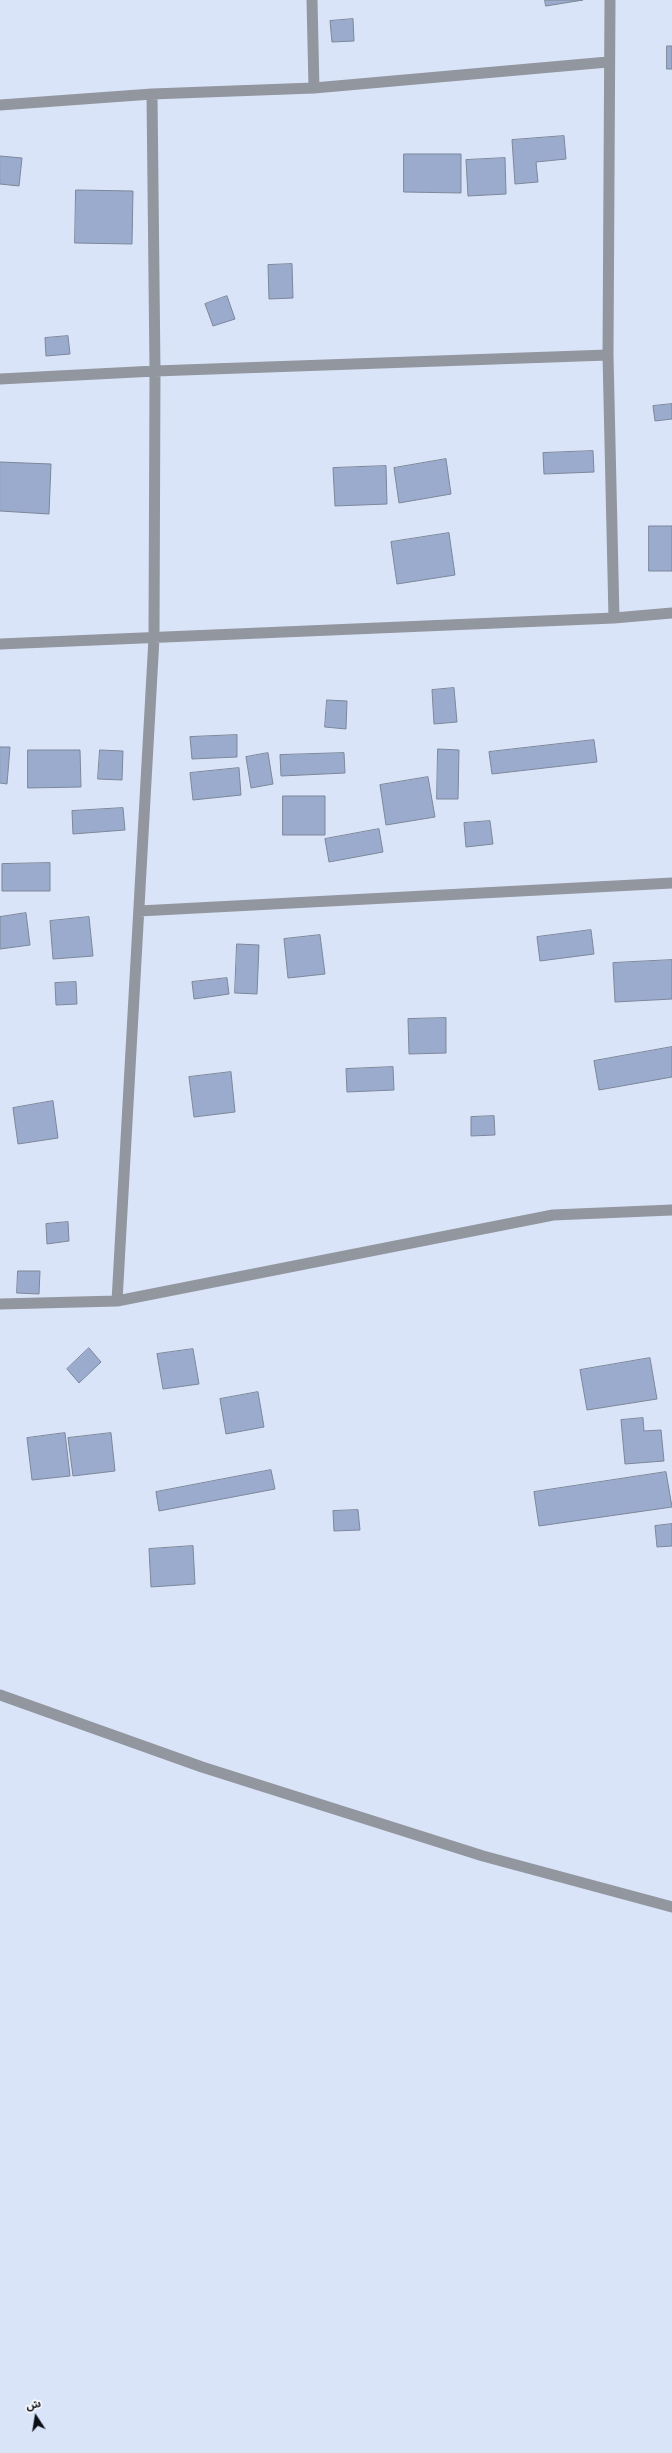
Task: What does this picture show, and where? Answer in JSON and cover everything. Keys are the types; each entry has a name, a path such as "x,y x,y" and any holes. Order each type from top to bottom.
{"street":[{"path":"312,0 314,88"},
{"path":"610,0 608,62 608,355 614,618"},
{"path":"0,105 152,94 314,88 608,62"},
{"path":"117,1301 154,638 155,370 152,94"},
{"path":"0,379 155,370 608,355"},
{"path":"0,644 614,618 672,614"},
{"path":"139,911 672,883"},
{"path":"0,1304 117,1301 553,1215 672,1210"},
{"path":"0,1695 255,1784 483,1856 672,1907"}],"building":[{"path":"545,0 583,0 546,6"},
{"path":"353,19 354,41 332,42 330,21"},
{"path":"667,46 672,46 672,69 667,69"},
{"path":"564,136 566,159 536,162 538,182 515,184 512,140"},
{"path":"404,154 461,154 461,193 404,192"},
{"path":"0,156 22,158 19,186 0,184"},
{"path":"505,158 506,194 468,196 466,160"},
{"path":"76,190 133,191 132,244 75,243"},
{"path":"292,264 293,298 269,299 268,265"},
{"path":"227,296 235,319 213,326 205,304"},
{"path":"68,336 70,354 46,356 45,338"},
{"path":"672,404 672,419 655,421 653,406"},
{"path":"593,451 594,472 544,474 543,453"},
{"path":"446,459 451,494 399,503 394,468"},
{"path":"0,462 51,464 49,514 0,511"},
{"path":"386,466 387,504 335,506 333,468"},
{"path":"649,526 672,526 672,571 649,571"},
{"path":"449,533 455,575 397,584 391,542"},
{"path":"454,688 457,722 434,724 432,690"},
{"path":"327,700 347,701 346,729 325,727"},
{"path":"237,735 237,757 192,759 190,737"},
{"path":"594,740 597,762 492,774 489,752"},
{"path":"0,747 10,747 7,784 0,783"},
{"path":"438,749 459,750 458,799 437,799"},
{"path":"28,750 80,750 81,787 28,788"},
{"path":"100,750 123,751 122,780 98,779"},
{"path":"268,753 273,784 251,788 246,757"},
{"path":"344,753 345,773 281,776 280,755"},
{"path":"239,768 241,795 193,800 190,773"},
{"path":"428,777 435,817 386,825 380,785"},
{"path":"283,796 325,796 325,835 283,835"},
{"path":"123,808 125,830 73,834 72,811"},
{"path":"490,821 493,844 466,847 464,823"},
{"path":"379,829 383,852 329,862 325,839"},
{"path":"50,863 50,891 2,891 2,864"},
{"path":"26,913 30,945 0,949 0,917"},
{"path":"89,917 93,956 53,959 50,921"},
{"path":"591,930 594,954 540,961 537,937"},
{"path":"320,935 325,974 288,978 284,939"},
{"path":"237,944 259,945 257,994 235,993"},
{"path":"672,960 672,999 615,1002 613,963"},
{"path":"227,978 229,994 194,999 192,982"},
{"path":"76,982 77,1004 56,1005 55,983"},
{"path":"446,1018 446,1053 409,1054 408,1019"},
{"path":"672,1047 672,1077 599,1090 594,1061"},
{"path":"393,1067 394,1090 347,1092 346,1069"},
{"path":"231,1072 235,1112 194,1117 189,1077"},
{"path":"53,1101 58,1138 18,1144 13,1108"},
{"path":"494,1116 495,1135 471,1136 471,1117"},
{"path":"68,1222 69,1241 47,1244 46,1224"},
{"path":"18,1271 40,1271 39,1294 17,1293"},
{"path":"89,1348 101,1362 79,1383 67,1369"},
{"path":"193,1349 199,1384 163,1389 157,1354"},
{"path":"650,1358 657,1399 587,1410 580,1370"},
{"path":"258,1392 264,1427 226,1434 220,1399"},
{"path":"643,1418 644,1431 661,1430 664,1461 625,1464 621,1420"},
{"path":"65,1433 70,1476 32,1480 27,1438"},
{"path":"111,1433 115,1471 73,1476 68,1438"},
{"path":"271,1470 275,1489 159,1511 156,1492"},
{"path":"666,1472 672,1507 539,1526 534,1492"},
{"path":"358,1510 360,1530 334,1531 333,1511"},
{"path":"672,1524 672,1546 657,1547 655,1526"},
{"path":"193,1546 195,1584 151,1587 149,1549"}]}
